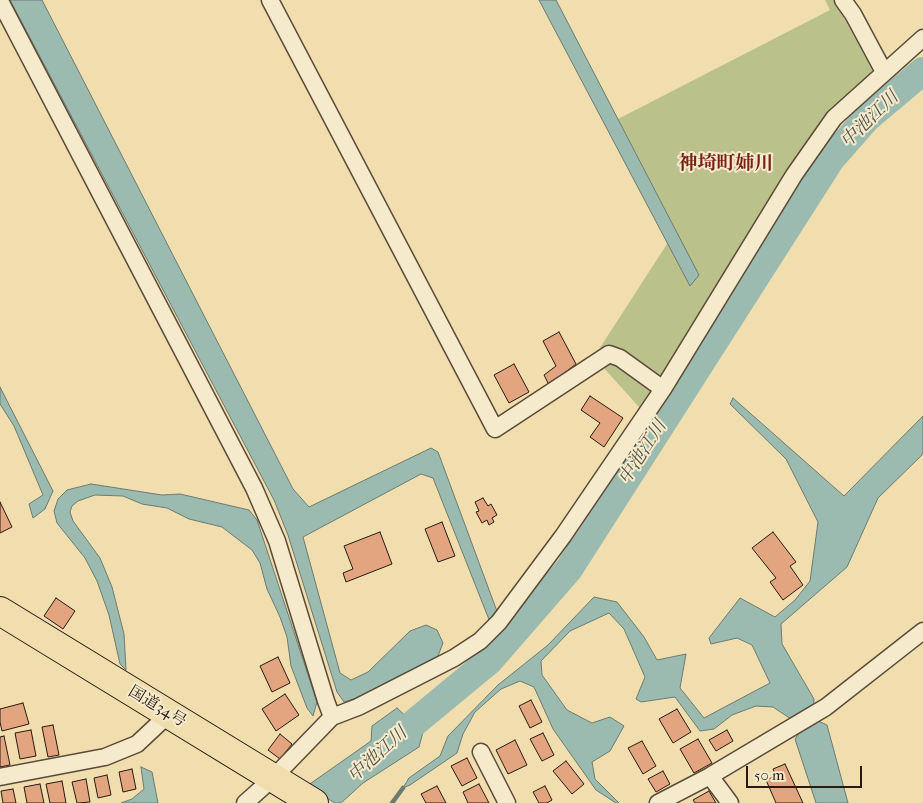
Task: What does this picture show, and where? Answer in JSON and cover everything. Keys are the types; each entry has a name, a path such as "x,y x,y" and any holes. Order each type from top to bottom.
{"highway":[{"name":"国道34号","path":"0,611 314,803"}],"street":[{"path":"270,0 494,429 609,354 620,358 663,389"},
{"path":"843,0 853,14 884,72"},
{"path":"0,1 254,488 277,541 332,717"},
{"path":"245,803 279,782 332,717 358,707 454,658 480,641 499,622 563,536 663,389 794,176 834,118 923,38"},
{"path":"658,803 710,776 826,707 923,631"},
{"path":"0,777 105,757 137,744 169,714"},
{"path":"481,752 507,803"},
{"path":"710,776 730,803"}],"green space":[{"path":"825,0 853,0 842,14 880,85 835,124 647,416 594,357 676,230 618,119 830,10"}],"water":[{"path":"10,0 42,0 293,489 309,507 431,448 438,452 498,614 490,622 433,478 421,474 303,537 340,673 351,680 368,672 410,631 426,625 437,630 443,643 438,656 356,698 344,702 337,692 288,535 274,500"},
{"path":"539,0 556,0 699,275 690,286"},
{"path":"0,387 53,491 45,509 33,518 29,504 43,495 14,426 0,404"},
{"path":"733,398 844,496 923,416 923,454 878,498 847,567 781,624 782,644 814,699 813,712 818,721 827,725 848,803 816,803 795,739 803,727 773,707 756,706 732,715 714,729 700,731 675,697 641,702 636,699 645,677 624,629 609,613 570,631 541,661 542,675 567,710 592,723 610,717 624,726 610,751 592,762 595,779 619,803 596,790 553,729 534,687 520,681 501,689 475,712 463,734 457,753 403,788 409,778 440,756 448,736 498,685 548,645 594,597 617,602 644,637 657,660 686,654 680,688 704,718 770,683 752,645 737,638 711,644 709,638 740,598 775,617 795,600 810,581 818,522 786,459 730,404"},
{"path":"91,484 162,495 180,494 249,510 257,520 317,702 313,716 307,708 291,666 287,637 267,589 260,563 252,550 222,527 189,519 167,508 142,504 123,496 95,495 78,501 72,506 70,512 73,521 100,558 112,587 124,634 126,670 120,664 109,615 97,581 85,558 57,523 54,511 58,499 67,490"},
{"path":"397,708 423,732 419,747 363,783 341,803 335,803 307,786 371,741 372,726"},
{"path":"141,767 152,772 158,803 121,803 132,799 144,789"}],"building":[{"path":"559,332 576,364 549,385 544,375 556,366 543,341"},
{"path":"514,364 529,392 509,403 494,375"},
{"path":"590,396 623,418 604,447 590,437 600,423 581,410"},
{"path":"483,498 488,506 491,504 497,515 492,518 494,522 489,525 487,520 482,523 476,512 479,511 475,502"},
{"path":"0,502 12,527 0,533"},
{"path":"442,522 455,556 438,562 425,529"},
{"path":"380,532 392,564 346,582 343,573 353,569 344,546"},
{"path":"773,532 796,562 790,566 803,585 783,600 770,582 776,578 752,548"},
{"path":"56,598 75,611 63,629 44,616"},
{"path":"278,657 290,683 272,692 260,666"},
{"path":"285,694 299,715 276,731 262,709"},
{"path":"531,700 542,722 530,728 519,706"},
{"path":"23,703 29,724 2,731 0,709"},
{"path":"677,709 691,732 673,743 659,719"},
{"path":"53,725 59,755 48,757 42,727"},
{"path":"31,730 36,756 20,759 15,733"},
{"path":"727,730 733,741 716,751 709,740"},
{"path":"543,733 554,755 542,761 530,739"},
{"path":"280,734 292,744 280,759 268,750"},
{"path":"4,736 10,765 0,767 0,737"},
{"path":"698,739 712,763 694,773 680,749"},
{"path":"515,740 527,765 508,774 496,750"},
{"path":"642,741 656,766 643,774 628,748"},
{"path":"467,758 477,778 462,786 451,766"},
{"path":"566,761 584,784 572,794 553,771"},
{"path":"785,764 803,803 776,803 766,780 776,776 773,769"},
{"path":"132,769 136,789 123,792 119,772"},
{"path":"663,771 670,784 656,792 648,779"},
{"path":"107,775 111,795 98,798 94,778"},
{"path":"86,779 90,802 77,803 72,782"},
{"path":"62,781 66,803 50,803 46,784"},
{"path":"40,784 44,803 27,803 24,787"},
{"path":"479,784 489,803 468,803 463,792"},
{"path":"437,786 446,803 426,803 421,794"},
{"path":"545,786 552,800 547,803 539,803 533,792"},
{"path":"13,789 16,803 3,803 1,791"},
{"path":"709,791 716,803 695,803 693,800"}],"waterway":[{"name":"中池江川","path":"385,747 489,661 569,569 831,159 867,118 923,71"},
{"path":"392,803 403,788"}],"district":[{"name":"神埼町姉川","path":"726,164"}]}
